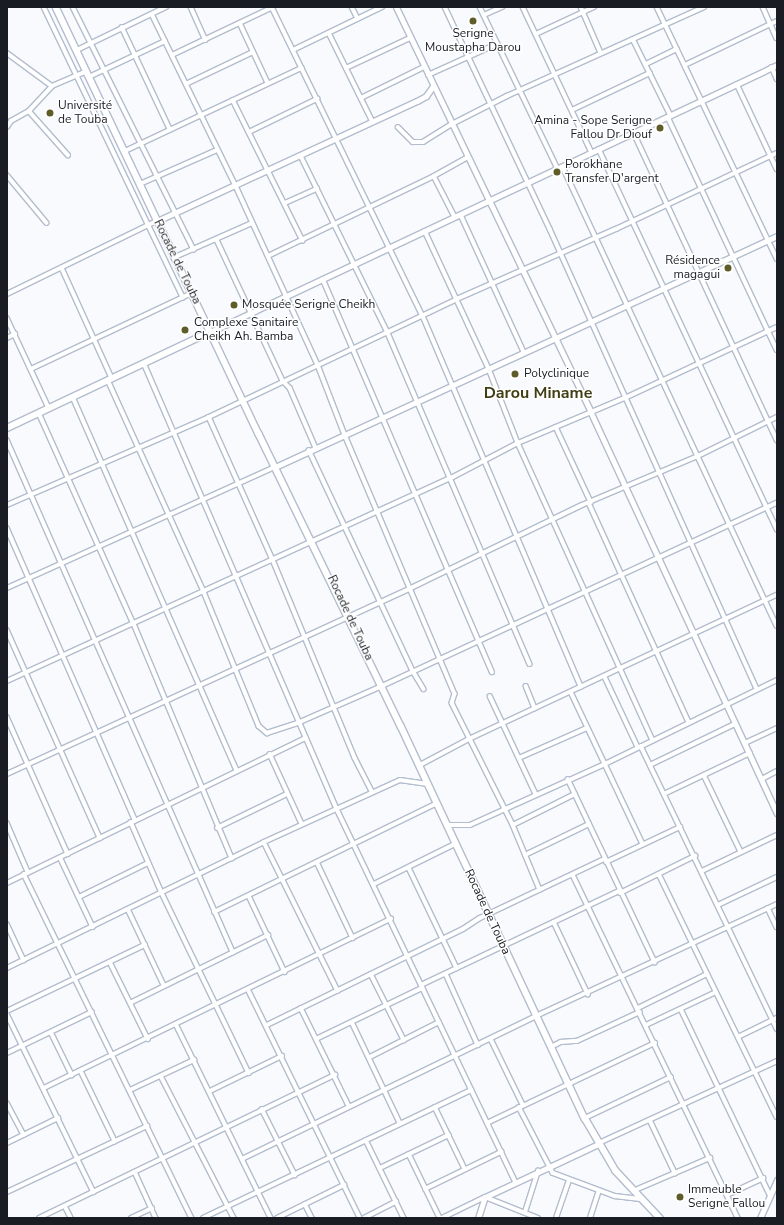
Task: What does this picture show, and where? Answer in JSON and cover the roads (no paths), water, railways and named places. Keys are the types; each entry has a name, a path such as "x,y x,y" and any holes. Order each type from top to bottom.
{"main road":[{"name":"Rocade de Touba","path":"56,7 243,401 313,540 420,764 455,844 569,1086 598,1144 632,1191 660,1218"},
{"path":"8,426 39,413 210,332"}],"street":[{"path":"44,7 183,297"},
{"path":"73,7 92,42 194,250"},
{"path":"76,50 166,7"},
{"path":"191,7 206,40"},
{"path":"172,55 273,7 292,50 423,316 581,687"},
{"path":"352,7 358,19"},
{"path":"292,50 382,7"},
{"path":"396,7 554,339 591,413 624,488 777,813"},
{"path":"445,7 528,182 627,397 757,689"},
{"path":"480,7 497,44 595,237 777,626"},
{"path":"484,15 502,7"},
{"path":"523,7 592,153"},
{"path":"581,7 601,53"},
{"path":"536,34 594,7"},
{"path":"657,7 777,259"},
{"path":"398,127 413,142 418,143 520,90 704,7"},
{"path":"763,7 777,38"},
{"path":"152,14 288,296 318,365 345,435 409,589 455,694 452,703 468,739 513,825 540,890"},
{"path":"685,65 777,21"},
{"path":"240,23 268,83"},
{"path":"122,27 170,129"},
{"path":"329,33 372,120"},
{"path":"346,68 410,38"},
{"path":"633,39 646,64 777,350"},
{"path":"7,127 11,121 29,111 52,86 77,75 105,70 165,41"},
{"path":"428,75 497,44"},
{"path":"646,64 677,49"},
{"path":"186,84 253,52"},
{"path":"7,53 52,86"},
{"path":"210,332 528,182 670,117 774,66 777,79"},
{"path":"361,98 424,67"},
{"path":"125,151 301,68"},
{"path":"572,110 650,73"},
{"path":"737,84 777,169"},
{"path":"7,294 157,221 270,171 372,120 426,96 433,86"},
{"path":"234,100 303,241"},
{"path":"249,132 317,100"},
{"path":"29,111 68,155"},
{"path":"634,133 777,440"},
{"path":"599,149 777,529"},
{"path":"140,184 217,150"},
{"path":"7,505 209,417 521,269 633,221 777,152"},
{"path":"301,156 388,333 530,664"},
{"path":"268,256 303,241 434,176 468,157"},
{"path":"7,176 47,223"},
{"path":"434,176 455,217"},
{"path":"285,203 317,189"},
{"path":"460,215 524,352"},
{"path":"175,257 217,240 252,223"},
{"path":"424,231 489,369 518,443 652,740"},
{"path":"7,588 628,306 777,236"},
{"path":"217,240 283,381 288,384 316,448"},
{"path":"62,268 94,338 168,516 204,592 235,669 264,732 300,722 382,686 547,608 585,592 777,503"},
{"path":"323,280 492,672"},
{"path":"31,369 192,293"},
{"path":"7,318 49,408"},
{"path":"7,681 97,642 238,577 344,525 484,462 518,443 627,397 777,327"},
{"path":"7,338 15,334"},
{"path":"144,363 176,432 203,499 271,653 337,809 391,919 421,987 515,1181"},
{"path":"73,397 237,771"},
{"path":"39,413 97,546 134,624 218,828 232,858"},
{"path":"209,417 272,560 354,758 372,792"},
{"path":"7,774 409,589 516,536 698,456 777,418"},
{"path":"556,427 690,722"},
{"path":"7,440 131,718 232,952"},
{"path":"309,450 413,671 424,689"},
{"path":"7,528 98,733 148,863 249,1073"},
{"path":"420,764 468,739 581,687 620,671 777,595"},
{"path":"7,630 100,838"},
{"path":"605,677 775,1019 777,1029"},
{"path":"446,824 468,826 605,764 777,680"},
{"path":"526,686 535,708"},
{"path":"571,692 643,844"},
{"path":"490,696 536,794"},
{"path":"7,717 68,854"},
{"path":"650,765 735,724"},
{"path":"519,758 587,728"},
{"path":"745,743 777,728"},
{"path":"7,883 28,872 61,859 133,821 306,738"},
{"path":"664,794 750,753"},
{"path":"270,754 302,824"},
{"path":"762,779 777,771"},
{"path":"704,775 741,852"},
{"path":"7,968 264,842 372,792 402,779 429,784"},
{"path":"568,780 605,861 655,962"},
{"path":"218,828 287,794"},
{"path":"513,825 575,794"},
{"path":"214,912 437,803"},
{"path":"7,823 28,872"},
{"path":"525,855 589,824"},
{"path":"266,1025 338,991 540,890 680,826"},
{"path":"702,871 777,835"},
{"path":"264,842 338,991"},
{"path":"374,884 455,844"},
{"path":"316,1039 386,1006 503,945 695,856"},
{"path":"61,859 93,927"},
{"path":"317,862 353,938"},
{"path":"79,897 148,863"},
{"path":"409,868 457,968"},
{"path":"24,874 192,1218"},
{"path":"659,874 777,1115"},
{"path":"573,875 624,977 738,1218"},
{"path":"718,905 777,877"},
{"path":"249,896 284,972"},
{"path":"242,1159 536,1016 588,994 777,904"},
{"path":"768,908 777,927"},
{"path":"128,909 164,985"},
{"path":"44,1088 114,1056 391,919"},
{"path":"554,922 588,994"},
{"path":"7,924 24,960"},
{"path":"130,1003 268,935"},
{"path":"7,1010 145,945"},
{"path":"110,962 148,1038"},
{"path":"371,974 404,1040"},
{"path":"446,974 478,1045"},
{"path":"551,1047 561,1042 577,1040 639,1010 707,974"},
{"path":"248,989 360,1218"},
{"path":"646,1025 716,992"},
{"path":"301,1008 350,1106"},
{"path":"681,1008 770,1195"},
{"path":"7,1053 92,1012"},
{"path":"7,1014 94,1192"},
{"path":"738,1037 775,1019"},
{"path":"352,1022 370,1057 400,1123"},
{"path":"370,1057 439,1022"},
{"path":"176,1024 271,1218"},
{"path":"51,1032 72,1075"},
{"path":"491,1039 553,1173 569,1181 599,1191 620,1197 640,1199"},
{"path":"487,1123 521,1106 569,1086 655,1043"},
{"path":"210,1091 282,1056"},
{"path":"130,1090 194,1060"},
{"path":"408,1154 441,1218 538,1170 684,1105 777,1061"},
{"path":"81,1071 115,1141"},
{"path":"39,1218 135,1172 162,1157 335,1075"},
{"path":"161,1076 234,1218"},
{"path":"585,1118 671,1077"},
{"path":"203,1218 471,1090"},
{"path":"8,1105 24,1135"},
{"path":"435,1107 465,1168"},
{"path":"262,1109 295,1175"},
{"path":"7,1143 58,1118"},
{"path":"650,1120 675,1173"},
{"path":"7,1192 147,1126"},
{"path":"380,1168 449,1135"},
{"path":"366,1140 404,1218"},
{"path":"425,1189 465,1168 501,1152"},
{"path":"632,1191 710,1158"},
{"path":"525,1212 538,1170"},
{"path":"135,1172 156,1218"},
{"path":"727,1195 763,1178"},
{"path":"556,1218 569,1181"},
{"path":"760,1218 776,1182"},
{"path":"277,1218 344,1185"},
{"path":"590,1218 599,1191"},
{"path":"485,1197 538,1218"},
{"path":"478,1218 485,1197"},
{"path":"364,1218 396,1202"},
{"path":"306,1204 312,1218"},
{"path":"65,1206 70,1218"},
{"path":"131,1218 152,1208"}],"place":[{"name":"Serigne Moustapha Darou","path":"473,21"},
{"name":"Université de Touba","path":"50,113"},
{"name":"Amina - Sope Serigne Fallou Dr Diouf","path":"660,128"},
{"name":"Porokhane Transfer D'argent","path":"557,172"},
{"name":"Résidence magagui","path":"728,268"},
{"name":"Mosquée Serigne Cheikh","path":"234,305"},
{"name":"Complexe Sanitaire Cheikh Ah. Bamba","path":"185,330"},
{"name":"Polyclinique","path":"515,374"},
{"name":"Immeuble Serigne Fallou","path":"680,1197"}],"district":[{"name":"Darou Miname","path":"538,393"}]}
